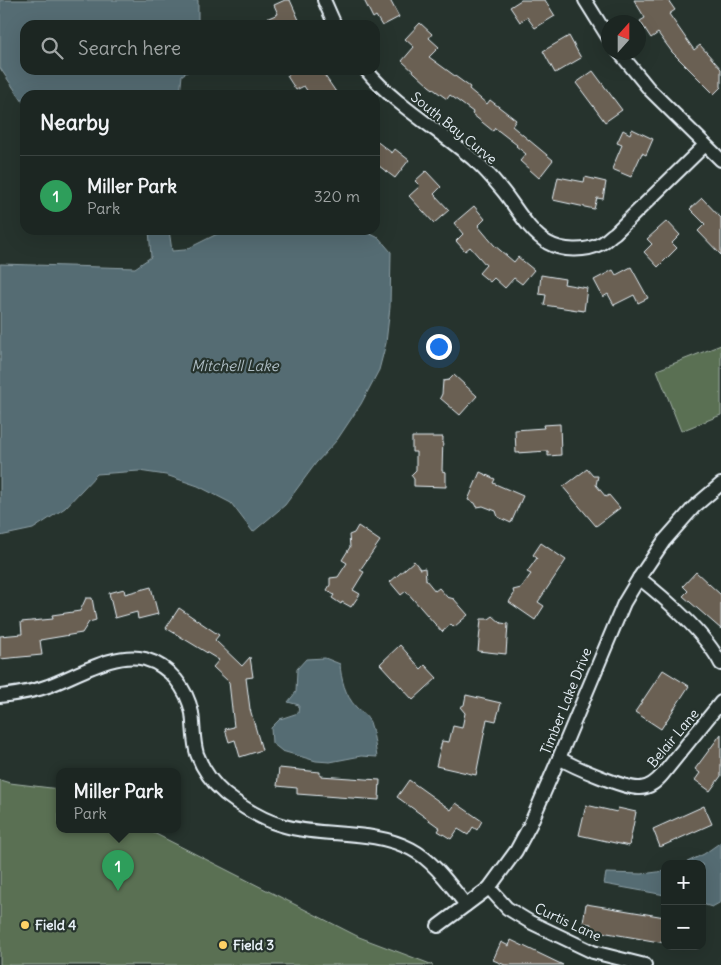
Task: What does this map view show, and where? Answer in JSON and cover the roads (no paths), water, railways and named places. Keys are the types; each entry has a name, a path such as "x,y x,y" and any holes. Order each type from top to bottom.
{"street":[{"path":"324,0 333,20"},
{"path":"585,0 601,26"},
{"path":"626,60 650,90 721,160"},
{"name":"South Bay Curve","path":"370,75 381,88 407,110 476,162 498,185 533,230 547,243 562,248 581,249 599,245 615,232 704,145"},
{"name":"Timber Lake Drive","path":"438,926 480,897 489,888 516,851 530,825 560,758 624,603 664,541 694,506 721,484"},
{"path":"639,578 701,634 721,664"},
{"path":"0,696 20,694 46,687 106,662 126,658 144,659 162,666 176,679 186,694 192,713 197,753 203,768 218,788 260,817 282,825 305,830 390,840 412,850 430,862 466,905"},
{"name":"Belair Lane","path":"560,758 570,764 628,787 641,788 653,784 721,702"},
{"name":"Curtis Lane","path":"489,888 507,908 530,922 592,952 645,965"}],"water":[{"path":"0,0 198,0 198,20 20,20 20,75 182,75 180,90 20,90 20,98 0,68"},
{"name":"Mitchell Lake","path":"149,235 170,235 172,251 185,250 215,235 373,235 379,238 391,252 390,307 386,343 379,370 361,404 337,440 316,463 285,505 253,532 231,503 198,486 166,475 139,471 97,474 65,508 33,529 0,536 0,264 135,268 151,257"},
{"path":"325,658 340,664 346,692 356,707 370,722 377,757 361,756 330,762 316,761 282,751 272,743 271,728 280,719 298,713 299,705 288,702 296,692 297,669 306,659"},
{"path":"721,842 721,902 712,907 706,905 706,860 691,860"},
{"path":"661,872 661,894 604,884 606,873 642,874"}],"place":[{"name":"Miller Park","path":"118,891"},
{"name":"Field 4","path":"25,925"},
{"name":"Field 3","path":"223,945"}]}
